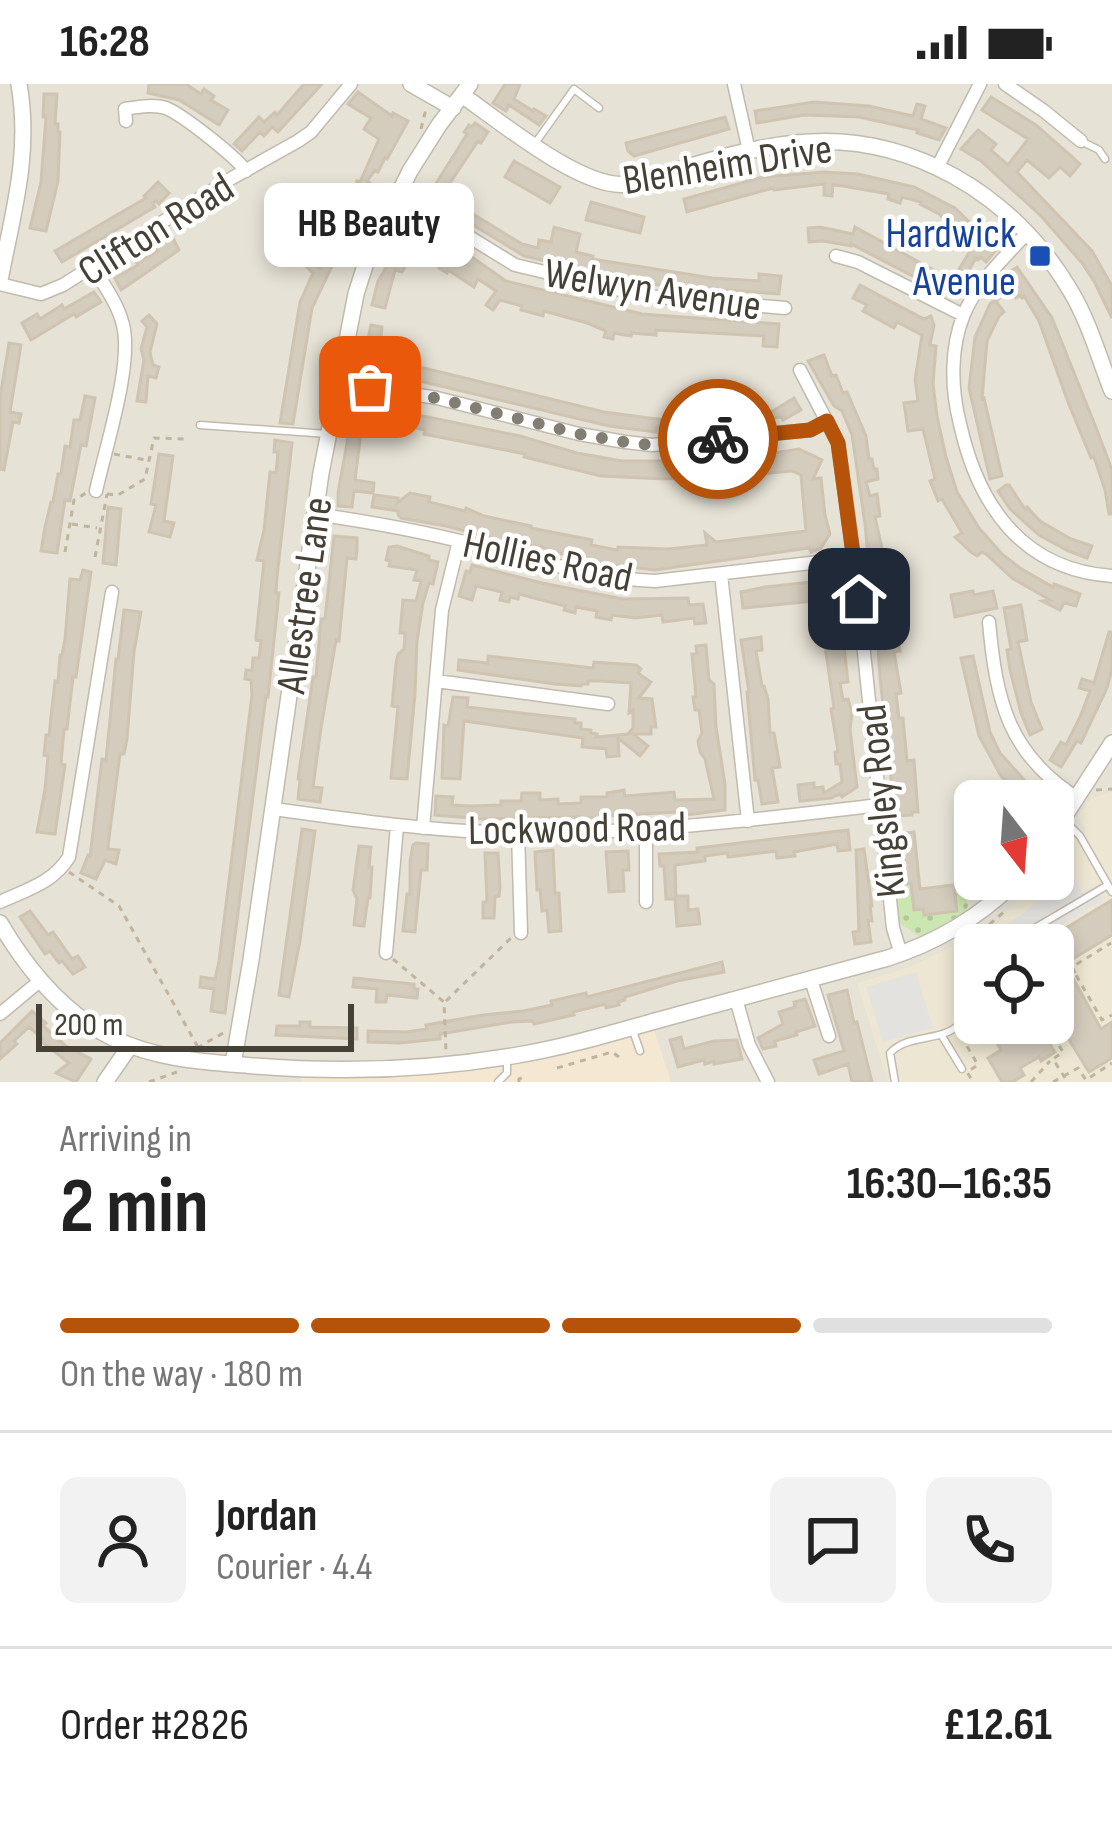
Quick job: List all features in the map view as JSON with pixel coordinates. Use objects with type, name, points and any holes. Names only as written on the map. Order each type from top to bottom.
[{"type":"street","points":[[0,282],[24,156],[19,84]]},
{"type":"street","name":"Clifton Road","points":[[0,282],[41,294],[64,285],[311,131],[351,84]]},
{"type":"street","name":"Blenheim Drive","points":[[411,84],[462,96],[568,167],[610,186],[794,143],[843,142],[890,149],[938,166],[978,190],[1058,271],[1078,304],[1112,392]]},
{"type":"street","points":[[734,84],[749,151]]},
{"type":"street","points":[[938,166],[980,84]]},
{"type":"street","points":[[1005,84],[1081,141]]},
{"type":"street","name":"Allestree Lane","points":[[233,1064],[328,434],[363,269],[430,137],[462,96]]},
{"type":"street","points":[[126,121],[125,109],[167,109],[246,171]]},
{"type":"street","name":"Welwyn Avenue","points":[[398,193],[515,265],[646,296],[785,308]]},
{"type":"street","points":[[1026,234],[963,315],[954,361],[956,406],[974,473],[988,503],[1012,532],[1038,553],[1074,569],[1112,576]]},
{"type":"street","points":[[844,263],[963,315]]},
{"type":"street","points":[[93,267],[120,315],[126,347],[101,493]]},
{"type":"street","name":"Kingsley Road","points":[[800,370],[838,443],[893,928],[901,954]]},
{"type":"street","points":[[338,382],[652,445],[810,430],[827,421]]},
{"type":"street","name":"Hollies Road","points":[[315,514],[398,527],[614,578],[655,581],[854,558]]},
{"type":"street","points":[[423,828],[442,610],[459,541]]},
{"type":"street","points":[[721,574],[748,821]]},
{"type":"street","points":[[0,902],[45,882],[62,868],[71,850],[112,592]]},
{"type":"street","points":[[988,622],[998,683],[1016,737],[1039,770],[1077,798]]},
{"type":"street","points":[[436,681],[608,704]]},
{"type":"street","points":[[1074,803],[1112,742]]},
{"type":"street","name":"Lockwood Road","points":[[274,809],[397,826],[518,832],[646,830],[880,806]]},
{"type":"street","points":[[386,953],[397,826]]},
{"type":"street","points":[[646,830],[646,902]]},
{"type":"street","points":[[518,832],[521,933]]},
{"type":"street","points":[[0,923],[65,1006],[130,1046],[167,1056],[200,1054],[254,1074],[427,1075],[447,1065],[553,1048],[632,1028],[901,954],[953,930],[995,900]]},
{"type":"street","points":[[0,1014],[41,980]]},
{"type":"street","points":[[811,980],[829,1036]]},
{"type":"street","points":[[736,999],[749,1045],[768,1082]]},
{"type":"street","points":[[105,1082],[130,1046]]},
{"type":"lane","points":[[534,145],[574,89],[599,108]]},
{"type":"lane","points":[[1081,141],[1100,150],[1105,160]]},
{"type":"lane","points":[[200,425],[328,434]]},
{"type":"lane","points":[[1045,924],[1111,888],[1074,828]]},
{"type":"lane","points":[[632,1028],[640,1051]]},
{"type":"lane","points":[[895,1082],[890,1053],[897,1045],[954,1029]]},
{"type":"lane","points":[[942,1036],[962,1069]]},
{"type":"lane","points":[[498,1082],[505,1079],[507,1057]]},
{"type":"path","points":[[65,552],[74,500],[88,491],[118,495],[145,479],[156,436],[187,440]]},
{"type":"path","points":[[105,452],[147,460]]},
{"type":"path","points":[[95,557],[101,493]]},
{"type":"path","points":[[70,524],[101,529]]},
{"type":"path","points":[[62,868],[119,906],[200,1054]]},
{"type":"path","points":[[990,924],[1006,910]]},
{"type":"path","points":[[444,1002],[506,940],[521,933]]},
{"type":"path","points":[[1107,938],[1112,944],[1072,967],[1102,1020],[1112,1015]]},
{"type":"path","points":[[386,953],[444,1002],[447,1065]]},
{"type":"path","points":[[149,1082],[193,1066],[200,1054],[241,1020]]},
{"type":"path","points":[[966,1044],[978,1065],[967,1072],[973,1082]]},
{"type":"path","points":[[1031,1082],[1063,1052],[1058,1044]]},
{"type":"path","points":[[557,1068],[612,1052],[619,1057]]},
{"type":"path","points":[[1053,1059],[1064,1077]]},
{"type":"path","points":[[1053,1082],[1078,1067],[1086,1080],[1112,1063]]},
{"type":"path","points":[[519,1082],[526,1076]]},
{"type":"shaded area","points":[[0,84],[1112,84],[1112,1082],[0,1082]]},
{"type":"shaded area","points":[[1112,792],[1112,1082],[888,1082],[857,983],[910,967],[953,946],[954,1044],[1074,1044],[1074,924],[997,924],[1019,900],[1074,900],[1074,839],[1087,831],[1078,817],[1092,798]]},
{"type":"shaded area","points":[[1074,878],[1082,892],[1095,886],[1103,900],[1064,924],[1008,924],[1038,900],[1074,900]]},
{"type":"shaded area","points":[[916,972],[933,1028],[883,1042],[866,987]]},
{"type":"shaded area","points":[[653,1027],[671,1082],[302,1082],[300,1076],[449,1071],[545,1058]]},
{"type":"green space","points":[[909,885],[924,915],[956,911],[955,900],[966,900],[968,906],[964,913],[920,937],[898,922],[895,886]]},
{"type":"building","points":[[149,84],[186,84],[201,94],[204,89],[214,96],[211,100],[228,110],[219,125],[179,100],[148,93]]},
{"type":"building","points":[[304,84],[322,84],[278,132],[272,127],[264,136],[260,132],[242,151],[234,144],[259,117],[264,122],[277,115]]},
{"type":"building","points":[[505,84],[520,84],[514,99],[546,116],[539,125],[509,105],[506,111],[493,103]]},
{"type":"building","points":[[358,92],[392,116],[408,121],[387,159],[367,181],[373,185],[367,202],[312,308],[293,424],[280,423],[300,302],[313,273],[298,259],[321,268],[347,199],[351,200],[379,139],[364,129],[371,118],[348,104]]},
{"type":"building","points":[[44,94],[57,94],[55,124],[60,132],[58,181],[46,231],[30,228],[41,182]]},
{"type":"building","points":[[991,97],[1036,125],[1080,164],[1070,176],[1060,167],[1049,178],[1027,160],[1017,172],[1092,251],[1112,286],[1112,318],[1082,263],[1041,216],[981,161],[961,149],[978,130],[996,144],[991,150],[1008,165],[1028,139],[982,110]]},
{"type":"building","points":[[814,102],[869,106],[913,116],[917,104],[925,106],[921,119],[946,128],[939,140],[918,130],[859,117],[804,115],[757,123],[755,111]]},
{"type":"building","points":[[725,117],[729,129],[634,156],[628,151],[626,143]]},
{"type":"building","points":[[475,123],[488,132],[436,204],[427,198],[464,132]]},
{"type":"building","points":[[514,161],[560,187],[550,203],[505,177]]},
{"type":"building","points":[[858,174],[914,187],[955,208],[997,249],[986,262],[976,258],[953,297],[851,244],[809,242],[808,228],[853,234],[855,227],[952,280],[969,253],[969,240],[921,202],[902,197],[900,203],[888,199],[889,194],[833,185],[832,196],[824,195],[824,184],[773,188],[687,212],[684,199],[763,177]]},
{"type":"building","points":[[158,182],[169,193],[159,204],[156,201],[155,207],[62,262],[55,251],[146,198]]},
{"type":"building","points":[[591,202],[644,217],[640,233],[586,220]]},
{"type":"building","points":[[460,206],[522,244],[538,248],[539,240],[551,242],[554,227],[580,234],[576,252],[592,259],[712,278],[759,281],[759,274],[781,276],[779,294],[648,284],[524,256],[455,214]]},
{"type":"building","points":[[416,217],[427,226],[403,262],[402,272],[395,270],[385,308],[372,305],[378,281]]},
{"type":"building","points":[[173,238],[179,250],[121,290],[115,278]]},
{"type":"building","points":[[449,252],[466,265],[472,257],[506,281],[642,314],[779,324],[777,347],[763,346],[764,336],[656,330],[656,335],[614,333],[613,339],[587,323],[544,311],[543,316],[500,300],[493,310],[486,305],[496,291],[478,279],[474,287],[439,268]]},
{"type":"building","points":[[1017,267],[1052,318],[1097,430],[1112,470],[1112,514],[1039,321],[1024,296],[1016,298],[1010,290],[997,300],[991,294],[1004,283],[1001,278]]},
{"type":"building","points":[[860,285],[924,319],[931,316],[937,416],[957,492],[1002,554],[1053,587],[1080,594],[1076,606],[1064,603],[1060,610],[1042,601],[1050,600],[1012,578],[986,554],[977,556],[955,537],[962,533],[942,499],[938,501],[930,481],[935,479],[923,429],[908,431],[904,403],[918,401],[915,380],[922,335],[897,322],[894,328],[863,311],[867,305],[853,298]]},
{"type":"building","points":[[94,292],[101,302],[31,340],[22,323],[37,314],[40,319],[62,305],[64,309]]},
{"type":"building","points":[[995,300],[1004,312],[987,341],[982,399],[1002,476],[990,479],[969,388],[975,337]]},
{"type":"building","points":[[149,315],[157,324],[150,352],[153,365],[159,367],[156,378],[148,376],[146,402],[137,401],[147,327],[142,321]]},
{"type":"building","points":[[371,325],[382,327],[378,362],[424,368],[604,412],[665,420],[665,415],[767,406],[768,414],[794,398],[801,410],[783,420],[657,428],[656,432],[609,426],[407,378],[398,381],[361,372]]},
{"type":"building","points":[[9,343],[21,345],[10,412],[21,414],[19,423],[13,422],[4,470],[0,469],[0,397]]},
{"type":"building","points":[[824,355],[832,376],[836,375],[843,393],[847,392],[866,436],[869,459],[877,469],[878,479],[866,482],[870,496],[877,494],[880,516],[875,517],[884,557],[878,558],[881,590],[894,588],[900,651],[894,652],[901,693],[896,694],[907,761],[914,760],[918,812],[912,815],[895,816],[874,597],[852,435],[842,411],[834,406],[808,361]]},
{"type":"building","points":[[85,396],[95,398],[70,501],[65,500],[57,553],[41,551],[65,446],[70,447],[74,420],[80,420]]},
{"type":"building","points":[[354,404],[369,407],[355,480],[374,483],[373,493],[354,491],[352,507],[338,506],[338,493]]},
{"type":"building","points":[[389,409],[622,461],[715,457],[715,461],[799,449],[822,460],[813,479],[821,478],[830,534],[821,548],[811,552],[809,548],[655,570],[586,562],[544,548],[401,518],[398,511],[372,507],[374,495],[398,498],[397,503],[410,493],[430,497],[429,502],[617,550],[707,545],[705,533],[716,542],[806,531],[801,475],[792,471],[740,479],[739,474],[665,479],[601,476],[525,454],[424,434],[425,430],[409,426],[410,422],[388,419]]},
{"type":"building","points":[[275,440],[292,443],[279,593],[225,1013],[211,1011],[214,989],[200,987],[201,977],[215,979],[219,961],[252,695],[246,670],[252,671],[253,658],[259,658],[261,641],[256,637],[264,561],[257,560],[270,472],[276,473]]},
{"type":"building","points":[[159,454],[173,456],[164,521],[174,523],[170,537],[149,532]]},
{"type":"building","points":[[1006,485],[1040,521],[1092,546],[1087,558],[1039,535],[1010,509],[998,491]]},
{"type":"building","points":[[108,507],[121,509],[116,565],[103,563]]},
{"type":"building","points":[[334,536],[357,538],[357,550],[356,559],[347,558],[339,641],[321,728],[313,787],[322,788],[320,802],[298,799],[298,779]]},
{"type":"building","points":[[389,547],[438,562],[423,603],[417,641],[407,779],[391,778],[398,707],[392,706],[396,663],[404,649],[405,633],[400,633],[403,600],[416,601],[421,581],[414,580],[417,570],[389,566]]},
{"type":"building","points":[[472,565],[623,599],[688,598],[689,605],[703,604],[706,623],[695,624],[694,618],[663,622],[662,615],[612,615],[611,620],[596,617],[597,611],[576,607],[575,613],[519,594],[509,602],[500,600],[502,592],[476,586],[472,600],[459,596]]},
{"type":"building","points":[[83,570],[91,572],[64,729],[61,764],[65,765],[55,834],[37,832],[45,789],[46,735],[65,639],[70,579],[80,580]]},
{"type":"building","points":[[841,579],[844,598],[743,608],[741,592]]},
{"type":"building","points":[[973,591],[974,595],[993,591],[997,608],[955,617],[951,595]]},
{"type":"building","points":[[1021,605],[1027,640],[1018,642],[1042,729],[1030,735],[1010,670],[1004,608]]},
{"type":"building","points":[[124,610],[141,612],[127,739],[124,754],[120,754],[109,838],[108,849],[119,850],[116,864],[105,860],[96,879],[81,873],[90,856],[102,759],[106,760]]},
{"type":"building","points":[[832,617],[834,631],[841,630],[843,638],[848,682],[840,683],[852,713],[857,787],[842,797],[800,801],[798,785],[814,783],[824,793],[842,782],[840,764],[836,764],[834,708],[821,619]]},
{"type":"building","points":[[1109,632],[1112,669],[1107,688],[1081,743],[1077,741],[1061,767],[1050,760],[1061,742],[1066,745],[1080,717],[1090,691],[1079,688],[1082,679],[1094,683]]},
{"type":"building","points":[[761,637],[762,650],[756,651],[780,767],[772,768],[778,802],[762,804],[755,780],[741,640]]},
{"type":"building","points":[[706,645],[725,810],[607,819],[435,815],[436,796],[453,797],[452,805],[471,806],[521,801],[522,793],[540,793],[540,800],[558,799],[558,804],[581,803],[581,797],[607,797],[607,793],[624,790],[625,796],[674,792],[675,800],[714,799],[700,752],[702,733],[693,697],[692,654],[697,654],[696,646]]},
{"type":"building","points":[[488,656],[593,668],[594,662],[636,665],[641,669],[638,673],[651,682],[639,698],[652,699],[656,727],[651,727],[651,734],[633,734],[648,746],[640,756],[618,738],[619,756],[607,757],[606,749],[582,747],[583,738],[464,721],[460,779],[442,778],[444,725],[448,726],[453,697],[468,698],[467,707],[575,719],[581,729],[591,730],[596,737],[628,734],[633,728],[631,683],[588,681],[581,686],[458,670],[459,660],[488,663]]},
{"type":"building","points":[[973,656],[990,732],[1000,753],[1024,780],[1005,780],[979,736],[961,658]]},
{"type":"building","points":[[302,829],[315,831],[289,997],[279,995]]},
{"type":"building","points":[[848,830],[850,850],[838,851],[837,844],[777,858],[776,851],[728,857],[727,853],[675,865],[676,896],[688,896],[688,910],[698,909],[700,924],[677,926],[675,899],[666,899],[659,854]]},
{"type":"building","points":[[914,832],[920,889],[954,885],[957,911],[924,915],[923,909],[914,910],[900,834]]},
{"type":"building","points":[[416,843],[428,844],[415,932],[403,931]]},
{"type":"building","points":[[359,846],[371,847],[364,926],[354,925]]},
{"type":"building","points":[[864,849],[872,906],[871,942],[855,944],[853,932],[859,931],[856,850]]},
{"type":"building","points":[[553,850],[561,931],[549,932],[547,910],[542,911],[537,890],[535,852]]},
{"type":"building","points":[[628,851],[624,891],[609,892],[606,852]]},
{"type":"building","points":[[485,853],[498,853],[500,887],[494,918],[483,918]]},
{"type":"building","points":[[1112,900],[1112,935],[1074,958],[1073,924]]},
{"type":"building","points":[[30,911],[48,935],[53,932],[72,959],[78,956],[85,967],[73,974],[50,951],[45,954],[20,917]]},
{"type":"building","points":[[722,962],[724,972],[677,981],[606,1008],[605,1004],[534,1024],[512,1022],[440,1034],[440,1039],[368,1042],[368,1031],[406,1032],[523,1011]]},
{"type":"building","points":[[354,978],[414,984],[417,998],[387,995],[386,1002],[376,1002],[377,989],[353,987]]},
{"type":"building","points":[[1074,980],[1101,1029],[1112,1022],[1112,1058],[1089,1072],[1072,1044]]},
{"type":"building","points":[[847,990],[872,1082],[852,1082],[848,1064],[819,1074],[814,1060],[844,1051],[828,995]]},
{"type":"building","points":[[805,999],[815,1026],[763,1049],[758,1038],[783,1024],[779,1012]]},
{"type":"building","points":[[32,1011],[66,1046],[91,1059],[76,1082],[56,1073],[69,1063],[29,1027],[0,1059],[0,1043]]},
{"type":"building","points":[[300,1022],[310,1022],[310,1027],[357,1028],[357,1039],[276,1035],[277,1026],[300,1026]]},
{"type":"building","points":[[681,1037],[684,1049],[737,1040],[742,1059],[714,1064],[704,1060],[678,1067],[670,1040]]},
{"type":"building","points":[[997,1044],[1050,1044],[1055,1052],[1020,1068],[1024,1075],[1012,1082],[1002,1082],[988,1058],[1001,1050]]},
{"type":"way so far","points":[[370,387],[625,442],[652,445],[718,439]]},
{"type":"place","name":"Hardwick Avenue","points":[[1040,256]]},
{"type":"place","name":"HB Beauty","points":[[370,387]]},
{"type":"route","points":[[718,439],[810,430],[827,421],[838,443],[859,599]]}]
